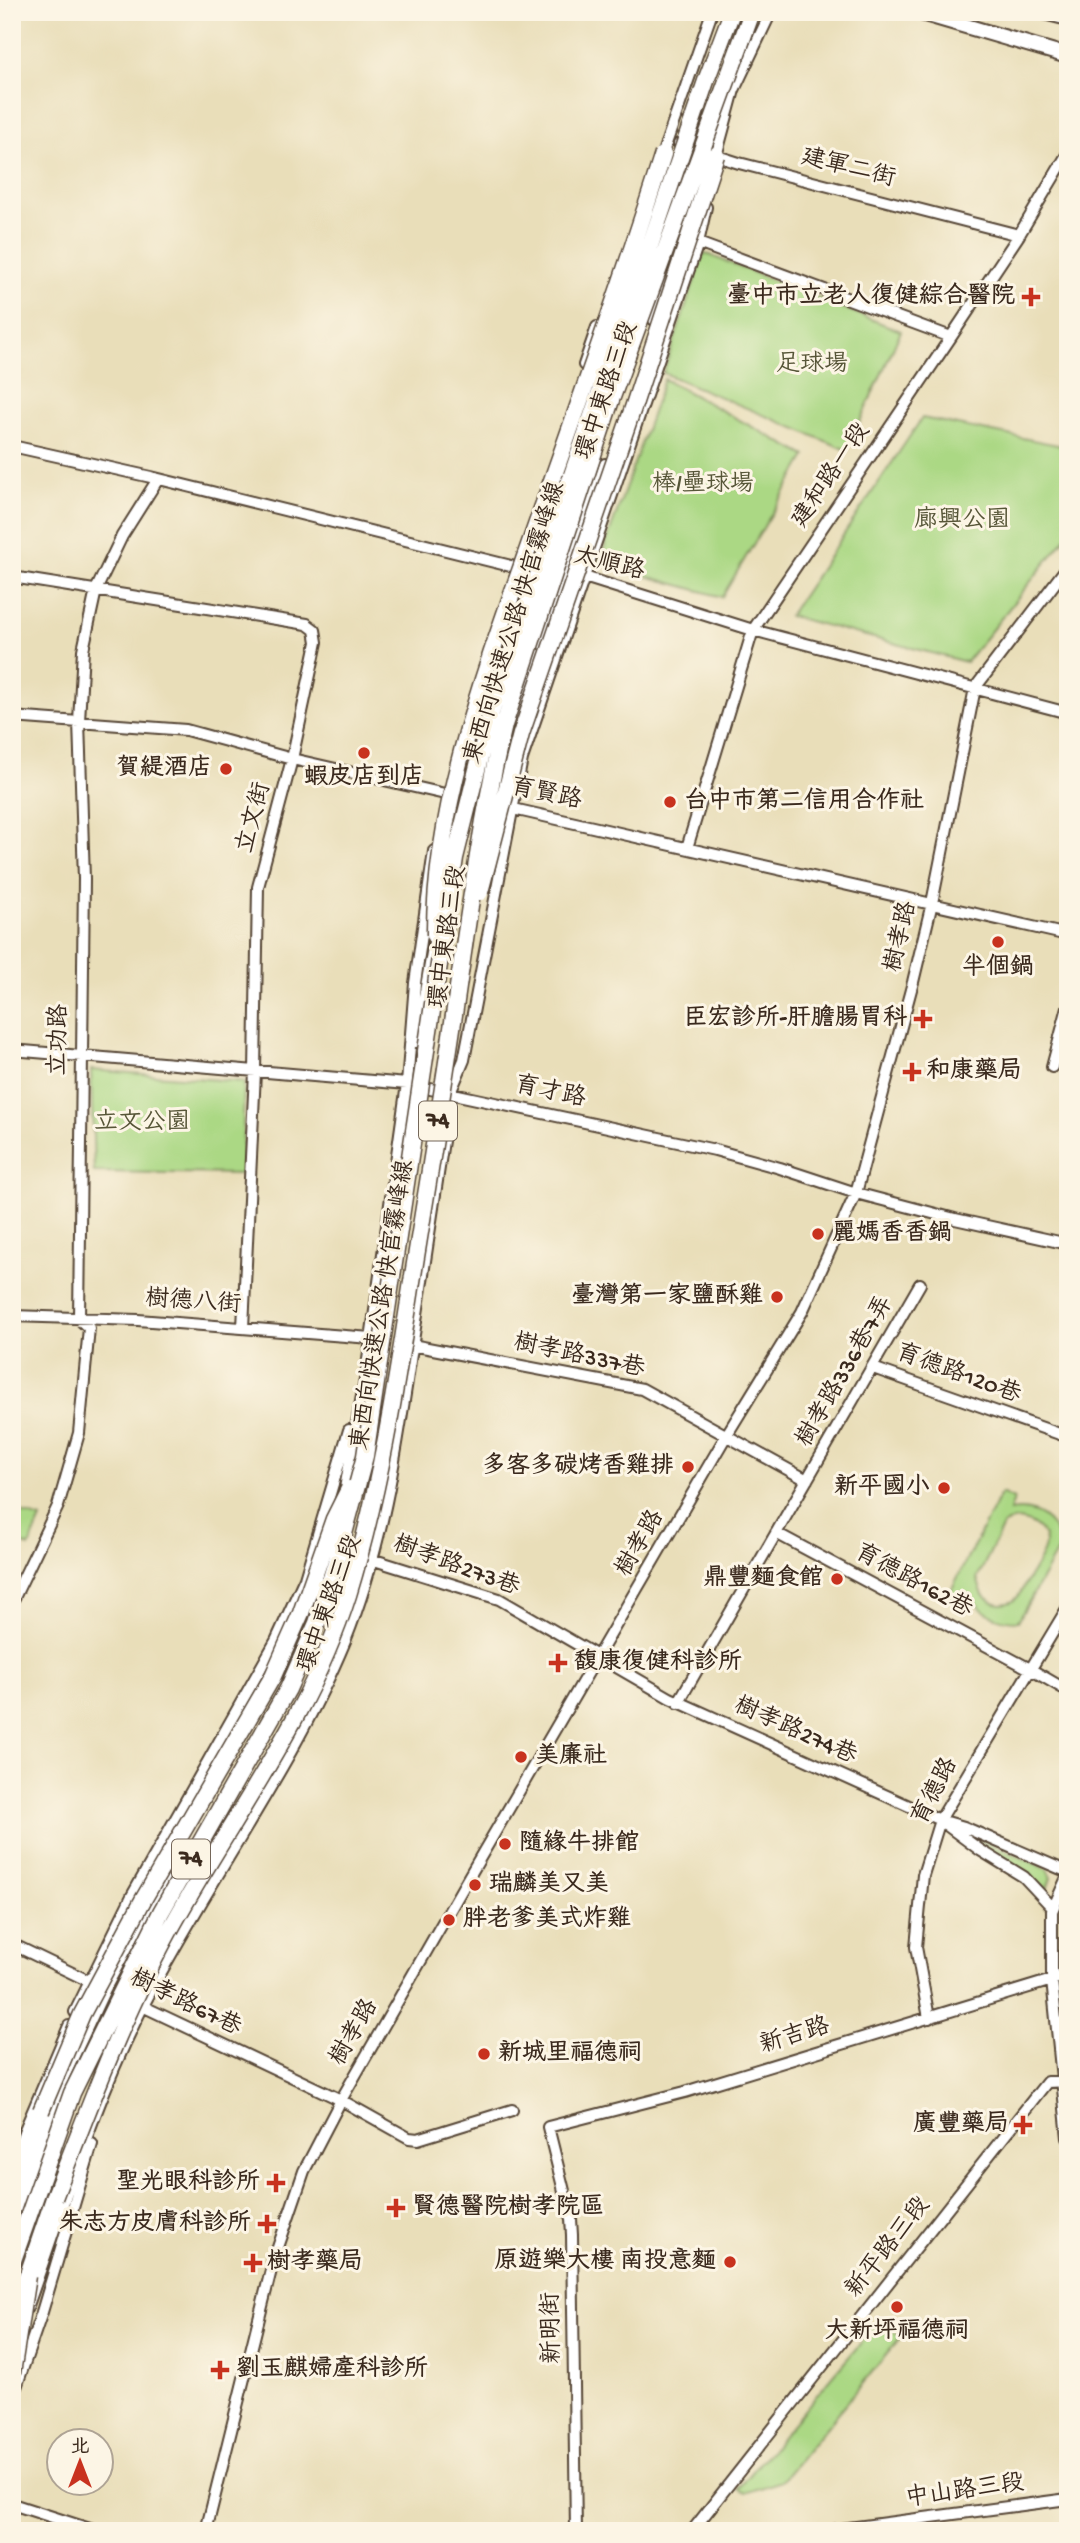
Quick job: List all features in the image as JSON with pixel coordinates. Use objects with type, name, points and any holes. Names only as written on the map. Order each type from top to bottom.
[{"type":"highway","name":"東西向快速公路 快官霧峰線","points":[[12,2263],[72,2093],[103,2026],[161,1912],[288,1689],[317,1623],[365,1456],[455,858],[491,713],[732,12]]},
{"type":"highway","name":"東西向快速公路 快官霧峰線","points":[[12,2321],[54,2198],[118,2034],[175,1920],[307,1699],[347,1597],[370,1515],[392,1412],[474,873],[491,777],[504,725],[611,400],[752,12]]},
{"type":"highway","points":[[436,982],[435,894],[448,821],[473,713],[665,147]]},
{"type":"highway","points":[[458,987],[521,734],[716,155]]},
{"type":"highway","name":"74","points":[[12,2199],[41,2111],[88,2003],[143,1900],[273,1676],[301,1613],[334,1519],[365,1456]]},
{"type":"highway","name":"74","points":[[12,2373],[27,2276]]},
{"type":"main road","points":[[918,12],[1068,56]]},
{"type":"main road","points":[[1044,12],[1068,18]]},
{"type":"street","name":"環中東路三段","points":[[12,2230],[64,2077],[105,1989],[150,1904],[276,1680],[305,1621],[336,1529],[366,1374],[407,1084],[415,983],[445,795],[514,566],[712,12]]},
{"type":"street","name":"環中東路三段","points":[[450,1093],[464,1060],[525,748],[698,243],[716,155],[734,90],[771,12]]},
{"type":"street","name":"環中東路三段","points":[[407,1084],[423,1011],[448,857],[481,713],[527,570],[654,212],[665,147]]},
{"type":"street","name":"建軍二街","points":[[665,147],[716,155],[1019,235]]},
{"type":"street","name":"建和路一段","points":[[687,848],[753,630],[1019,235],[1068,153]]},
{"type":"street","name":"環中東路三段","points":[[12,2350],[110,2081],[143,2006],[316,1704],[345,1641],[384,1515],[450,1093],[478,875],[510,730],[626,408],[683,227],[716,155]]},
{"type":"street","points":[[698,243],[951,337]]},
{"type":"street","name":"太順路","points":[[12,446],[527,570],[586,576],[753,630],[1068,713]]},
{"type":"street","name":"立功路","points":[[12,1602],[58,1506],[79,1433],[89,1328],[79,1319],[83,879],[79,721],[83,650],[96,590],[122,537],[158,479]]},
{"type":"street","name":"樹孝路","points":[[206,2531],[273,2263],[304,2171],[341,2100],[726,1436],[802,1312],[856,1193],[900,1034],[932,903],[975,688],[1068,566]]},
{"type":"street","name":"立文街","points":[[12,577],[307,624],[315,630],[317,642],[292,759],[258,887],[255,1072],[243,1328]]},
{"type":"street","name":"育賢路","points":[[12,717],[186,730],[292,759],[445,795],[514,808],[1068,935]]},
{"type":"street","points":[[1052,1067],[1068,1007]]},
{"type":"street","name":"育才路","points":[[12,1050],[407,1084],[715,1150],[856,1193],[955,1219],[1068,1244]]},
{"type":"street","name":"樹孝路336巷7弄","points":[[678,1703],[920,1284]]},
{"type":"street","name":"樹德八街","points":[[12,1316],[138,1320],[371,1338]]},
{"type":"street","name":"樹孝路337巷","points":[[412,1345],[642,1388],[807,1480]]},
{"type":"street","name":"育德路120巷","points":[[873,1368],[1068,1437]]},
{"type":"street","name":"環中東路三段","points":[[12,2167],[49,2069],[89,1982],[132,1896],[276,1641],[305,1578],[366,1374]]},
{"type":"street","name":"育德路162巷","points":[[776,1533],[1068,1691]]},
{"type":"street","name":"樹孝路273巷","points":[[371,1559],[499,1599],[598,1658]]},
{"type":"street","name":"育德路","points":[[929,2018],[916,1947],[923,1875],[940,1820],[1068,1606]]},
{"type":"street","name":"樹孝路274巷","points":[[598,1658],[678,1703],[940,1820]]},
{"type":"street","points":[[940,1820],[964,1827],[1068,1874],[1053,1908],[1052,1980],[1065,2081],[1068,2138]]},
{"type":"street","points":[[940,1820],[980,1850],[1024,1877],[1053,1908]]},
{"type":"street","name":"樹孝路67巷","points":[[12,1944],[341,2100]]},
{"type":"street","points":[[1052,1980],[1068,1973]]},
{"type":"street","name":"新吉路","points":[[548,2127],[685,2092],[1052,1980]]},
{"type":"street","name":"環中東路三段","points":[[12,2399],[42,2312],[110,2081]]},
{"type":"street","name":"新平路三段","points":[[692,2531],[1047,2082],[1065,2081]]},
{"type":"street","points":[[341,2100],[409,2138],[418,2139],[512,2110]]},
{"type":"street","name":"新明街","points":[[548,2127],[571,2219],[576,2531]]},
{"type":"street","name":"中山路三段","points":[[826,2531],[1068,2499]]},
{"type":"street","points":[[12,2504],[96,2531]]},
{"type":"green space","name":"足球場","points":[[704,253],[901,331],[847,450],[663,373]]},
{"type":"green space","name":"棒/壘球場","points":[[664,379],[806,456],[722,597],[599,563]]},
{"type":"green space","name":"廊興公園","points":[[922,418],[1068,447],[1068,535],[966,662],[789,616]]},
{"type":"green space","name":"立文公園","points":[[91,1070],[244,1082],[242,1174],[94,1172]]},
{"type":"green space","points":[[1001,1493],[1014,1499],[1010,1511],[1036,1513],[1054,1529],[1060,1546],[1018,1621],[1003,1620],[991,1615],[970,1597],[963,1605],[948,1596]],"holes":[[[1020,1520],[1040,1530],[1045,1539],[1044,1549],[1018,1597],[1009,1603],[997,1603],[983,1595],[977,1579],[1004,1524]]]},
{"type":"green space","points":[[12,1510],[41,1519],[29,1547],[12,1540]]},
{"type":"green space","points":[[976,1837],[1047,1869],[1051,1878],[1047,1889],[972,1840]]},
{"type":"green space","points":[[879,2321],[901,2337],[782,2481],[745,2493],[738,2489]]},
{"type":"place","name":"臺中市立老人復健綜合醫院","points":[[1031,297]]},
{"type":"place","name":"蝦皮店到店","points":[[364,753]]},
{"type":"place","name":"賀緹酒店","points":[[226,769]]},
{"type":"place","name":"台中市第二信用合作社","points":[[670,802]]},
{"type":"place","name":"半個鍋","points":[[998,942]]},
{"type":"place","name":"臣宏診所-肝膽腸胃科","points":[[923,1019]]},
{"type":"place","name":"和康藥局","points":[[912,1072]]},
{"type":"place","name":"麗媽香香鍋","points":[[818,1234]]},
{"type":"place","name":"臺灣第一家鹽酥雞","points":[[777,1297]]},
{"type":"place","name":"多客多碳烤香雞排","points":[[688,1467]]},
{"type":"place","name":"新平國小","points":[[944,1488]]},
{"type":"place","name":"鼎豐麵食館","points":[[837,1579]]},
{"type":"place","name":"馥康復健科診所","points":[[558,1663]]},
{"type":"place","name":"美廉社","points":[[521,1757]]},
{"type":"place","name":"隨緣牛排館","points":[[505,1844]]},
{"type":"place","name":"瑞麟美又美","points":[[475,1885]]},
{"type":"place","name":"胖老爹美式炸雞","points":[[449,1920]]},
{"type":"place","name":"新城里福德祠","points":[[484,2054]]},
{"type":"place","name":"廣豐藥局","points":[[1023,2125]]},
{"type":"place","name":"聖光眼科診所","points":[[276,2183]]},
{"type":"place","name":"賢德醫院樹孝院區","points":[[396,2208]]},
{"type":"place","name":"朱志方皮膚科診所","points":[[267,2224]]},
{"type":"place","name":"原遊樂大樓 南投意麵","points":[[730,2262]]},
{"type":"place","name":"樹孝藥局","points":[[253,2263]]},
{"type":"place","name":"大新坪福德祠","points":[[897,2307]]},
{"type":"place","name":"劉玉麒婦產科診所","points":[[220,2370]]}]
